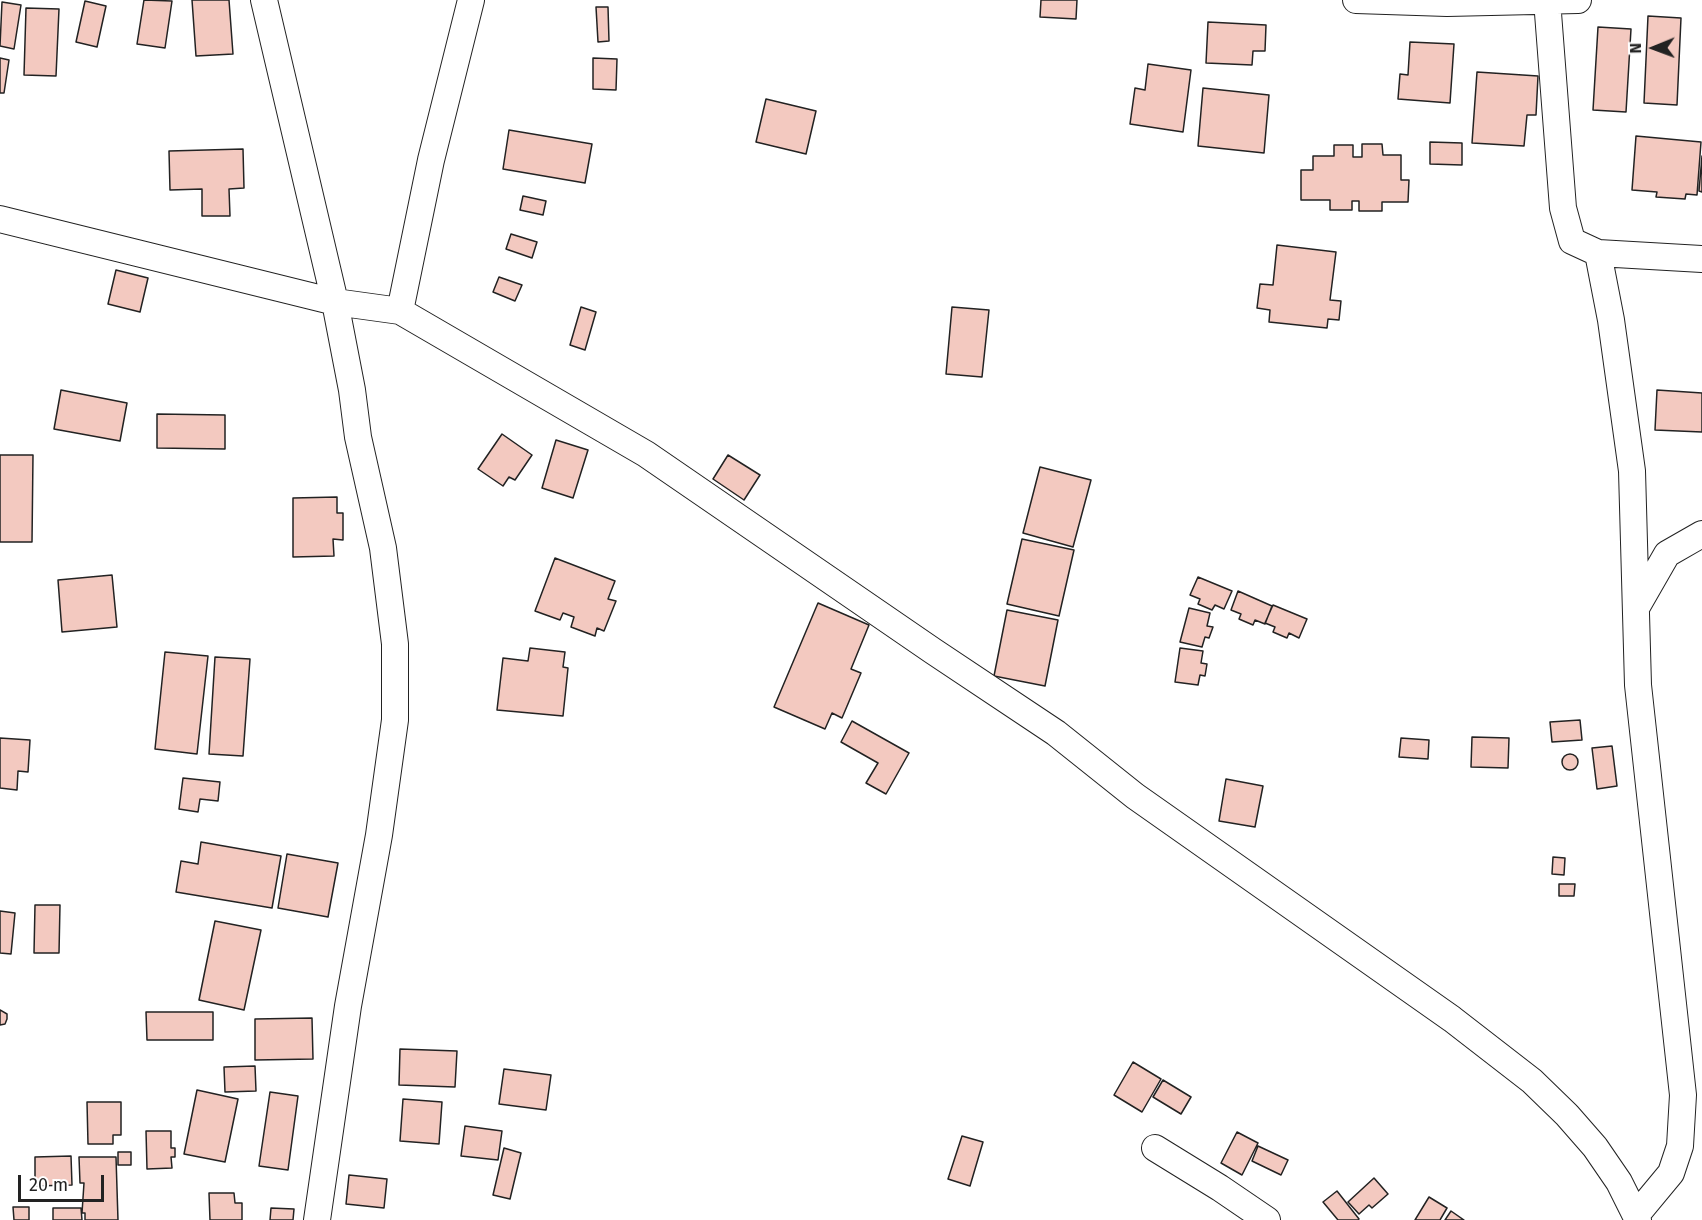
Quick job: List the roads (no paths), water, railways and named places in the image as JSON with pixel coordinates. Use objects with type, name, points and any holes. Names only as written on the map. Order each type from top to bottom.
[{"type":"street","points":[[264,0],[335,302],[352,390],[358,436],[384,548],[395,644],[395,720],[379,835],[348,1006],[317,1220]]},
{"type":"street","points":[[400,311],[431,160],[471,0]]},
{"type":"street","points":[[1356,0],[1447,3],[1578,0]]},
{"type":"street","points":[[1547,0],[1563,208],[1572,241],[1598,253],[1702,260]]},
{"type":"street","points":[[0,219],[335,302],[400,311],[646,454],[1056,733],[1135,796],[1452,1019],[1532,1081],[1567,1115],[1595,1147],[1638,1217],[1671,1173],[1680,1146],[1683,1095],[1639,696],[1632,471],[1611,320],[1598,253]]},
{"type":"street","points":[[1635,608],[1667,554],[1702,534]]},
{"type":"street","points":[[1155,1148],[1267,1220]]}]
